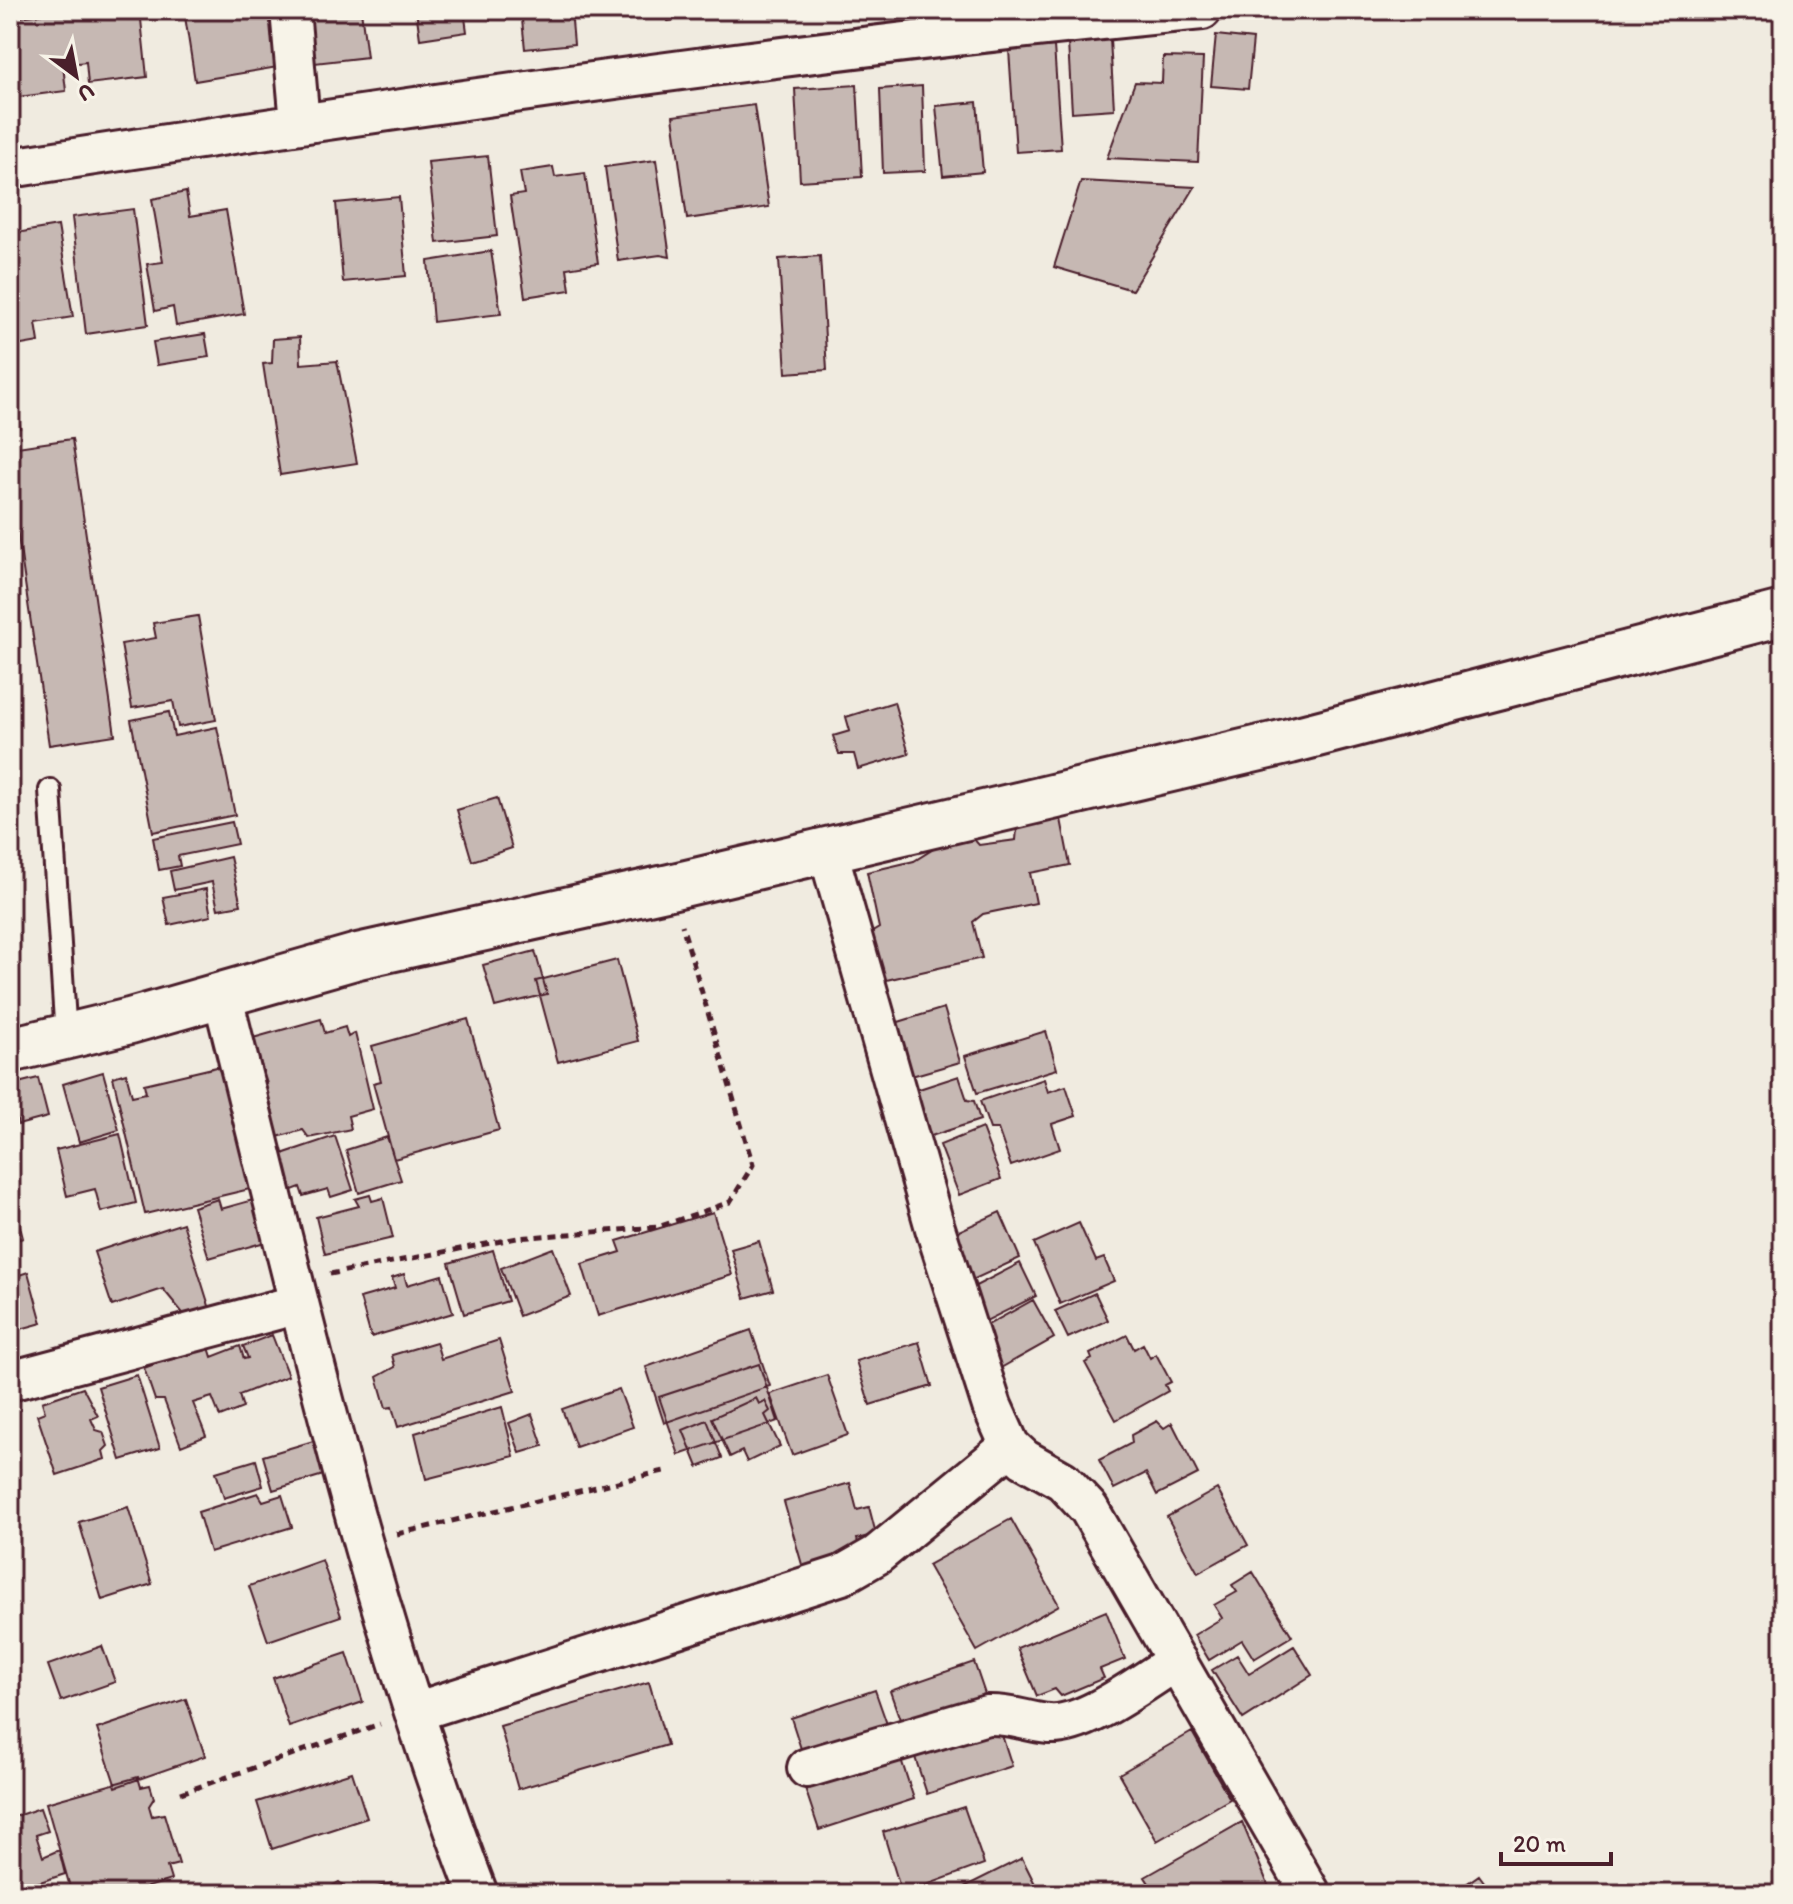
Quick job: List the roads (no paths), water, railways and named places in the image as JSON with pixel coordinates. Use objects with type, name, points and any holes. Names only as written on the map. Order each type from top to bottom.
[{"type":"street","points":[[290,10],[300,123]]},
{"type":"street","points":[[10,168],[300,123],[1040,18],[1202,10]]},
{"type":"street","points":[[10,1050],[358,956],[670,887],[1290,741],[1783,613]]},
{"type":"street","points":[[827,848],[935,1228],[992,1406],[1010,1446],[1024,1459],[1063,1481],[1080,1496],[1311,1894]]},
{"type":"street","points":[[222,994],[361,1543],[478,1894]]},
{"type":"street","points":[[10,1381],[296,1292]]},
{"type":"street","points":[[415,1712],[842,1575],[877,1555],[1010,1446]]},
{"type":"street","points":[[807,1768],[976,1717],[1012,1714],[1048,1724],[1062,1723],[1086,1716],[1177,1661]]},
{"type":"lane","points":[[50,790],[66,1037]]}]
